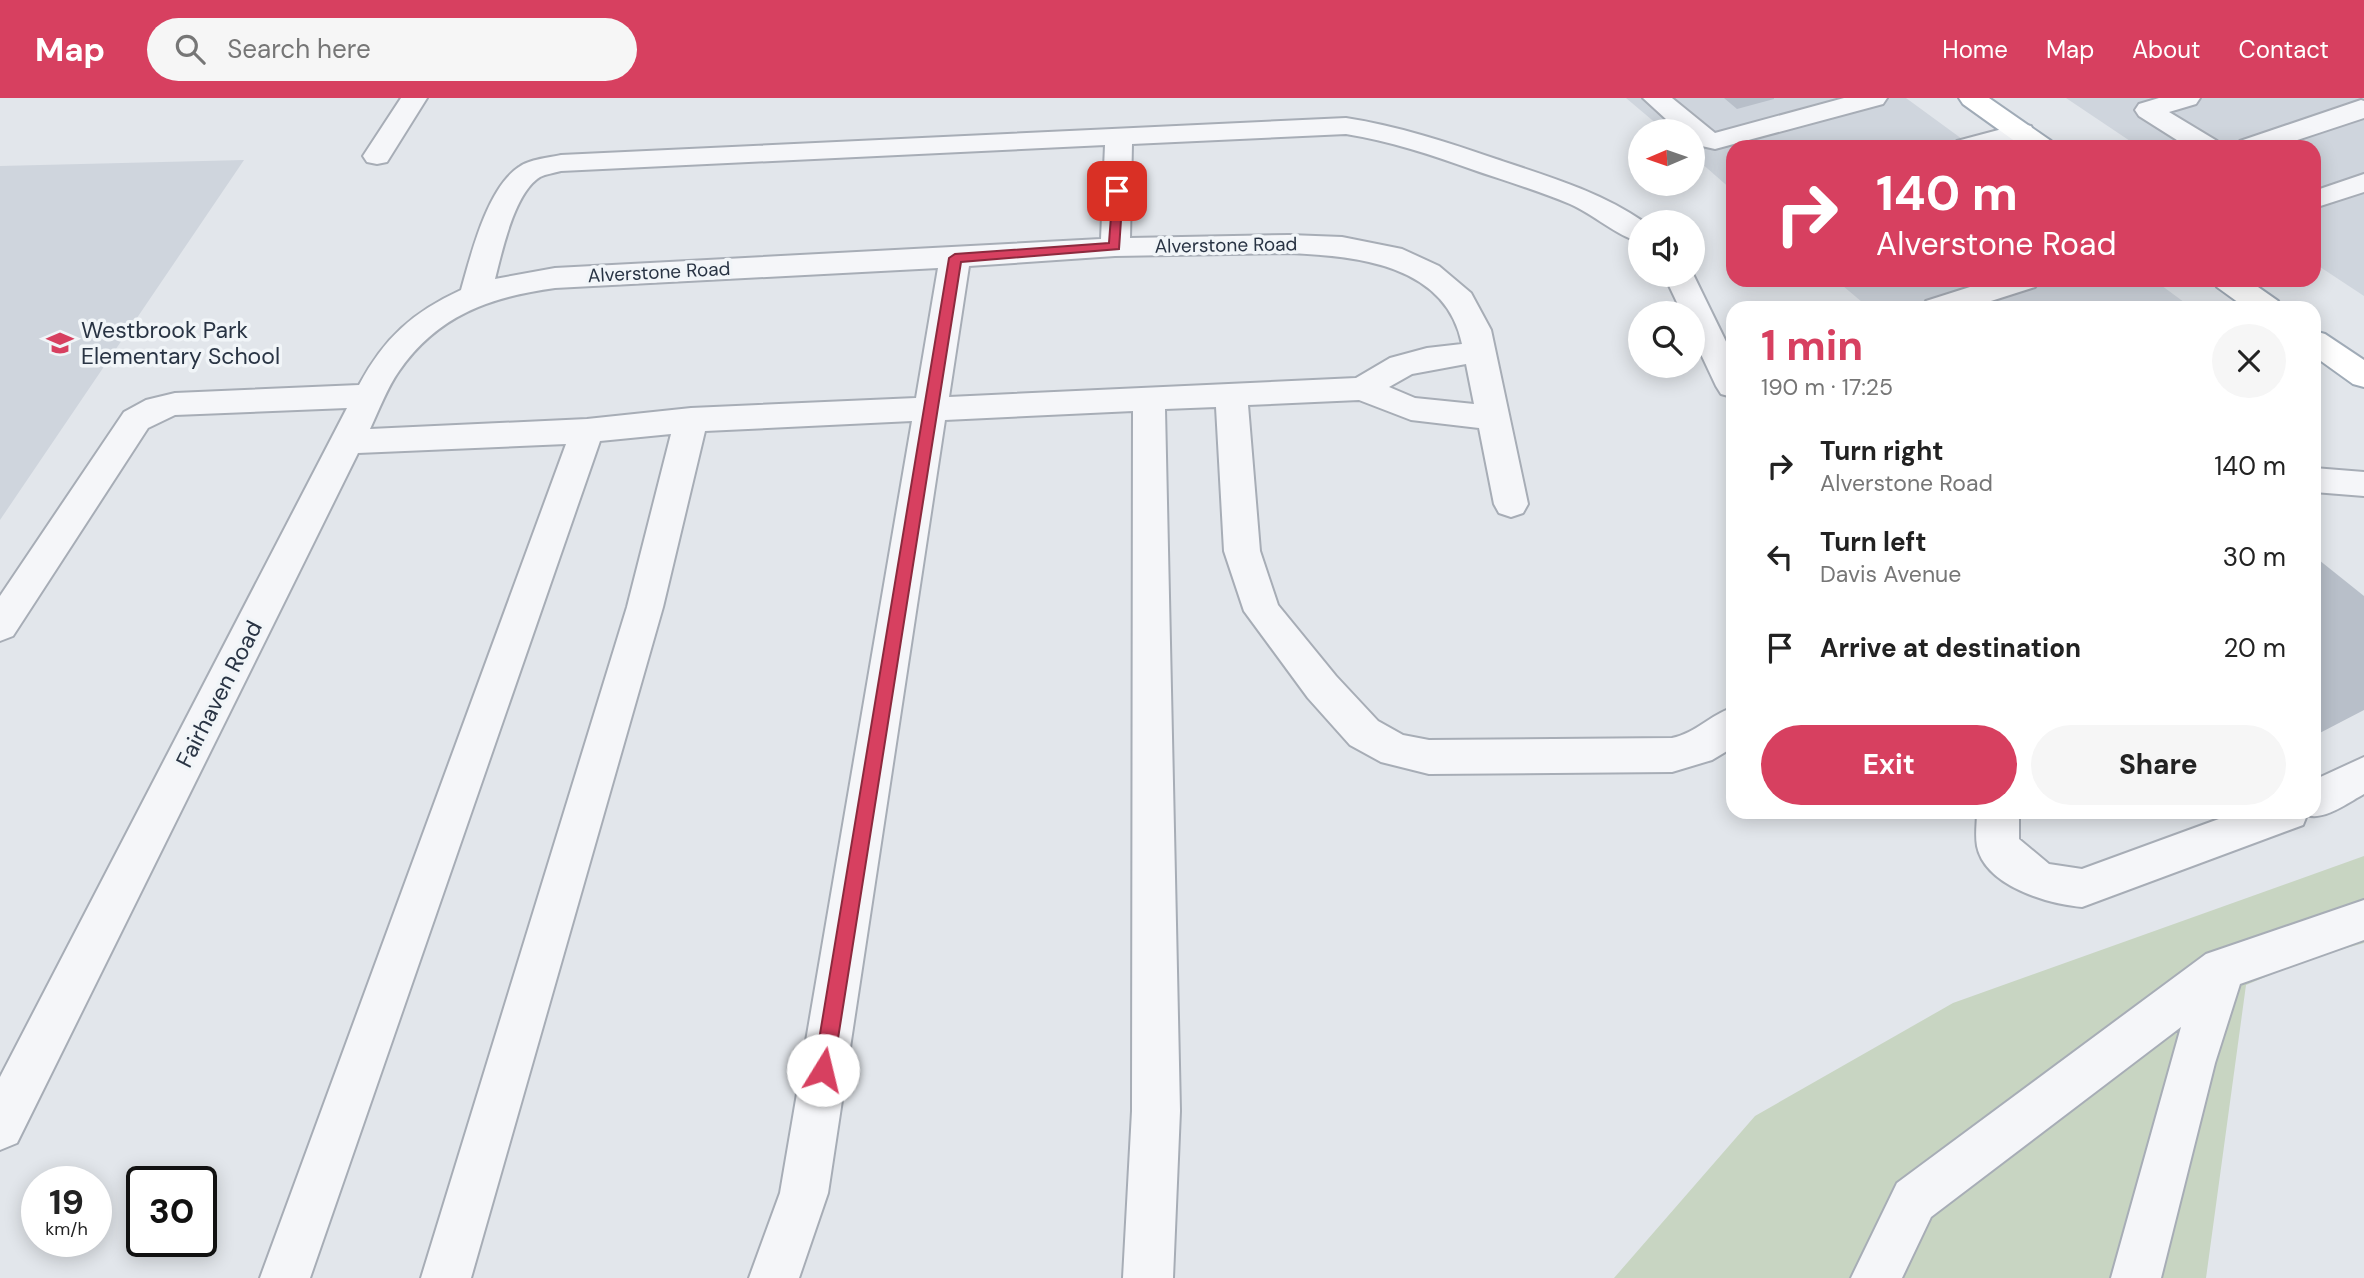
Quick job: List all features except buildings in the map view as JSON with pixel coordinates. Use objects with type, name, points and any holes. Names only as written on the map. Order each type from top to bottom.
[{"type":"main road","points":[[1972,98],[2031,140]]},
{"type":"main road","points":[[2238,287],[2257,301]]},
{"type":"main road","points":[[2321,346],[2364,376]]},
{"type":"street","points":[[377,156],[414,98]]},
{"type":"street","points":[[1656,98],[1703,138],[1715,141],[1874,98]]},
{"type":"street","points":[[2187,98],[2148,110],[2196,140]]},
{"type":"street","points":[[2268,140],[2356,105]]},
{"type":"street","points":[[475,296],[492,230],[516,187],[528,172],[561,163],[1346,126],[1383,131],[1540,182],[1612,212],[1628,224]]},
{"type":"street","points":[[1115,247],[1119,136]]},
{"type":"street","points":[[2321,198],[2364,182]]},
{"type":"street","name":"Alverstone Road","points":[[475,296],[512,284],[601,274],[955,258],[1115,247],[1289,244],[1342,246],[1392,256],[1428,273],[1460,300],[1475,330],[1511,504]]},
{"type":"street","points":[[774,1278],[804,1193],[955,258]]},
{"type":"street","points":[[1685,287],[1726,373]]},
{"type":"street","points":[[1959,301],[2002,287]]},
{"type":"street","name":"Fairhaven Road","points":[[0,1126],[384,368],[414,331],[446,309],[475,296]]},
{"type":"street","points":[[1362,389],[1401,366],[1427,359],[1480,352]]},
{"type":"street","points":[[346,442],[587,431],[691,420],[1362,389],[1410,409],[1494,418]]},
{"type":"street","points":[[1231,394],[1242,551],[1262,611],[1322,687],[1364,733],[1395,750],[1429,757],[1672,755],[1696,750],[1726,731]]},
{"type":"street","points":[[0,626],[136,420],[159,408],[175,404],[369,396]]},
{"type":"street","points":[[1148,1278],[1156,1111],[1149,397]]},
{"type":"street","points":[[446,1278],[645,607],[691,420]]},
{"type":"street","points":[[285,1278],[587,431]]},
{"type":"street","points":[[2321,482],[2363,487]]},
{"type":"street","points":[[2321,796],[2364,774]]},
{"type":"street","points":[[1998,819],[1998,846],[2021,872],[2055,886],[2082,888],[2269,819]]},
{"type":"street","points":[[1876,1278],[1914,1200],[2222,969],[2364,920]]},
{"type":"street","points":[[2136,1278],[2192,1063],[2222,969]]},
{"type":"shaded area","points":[[1626,98],[1906,98],[1963,140],[1726,140],[1726,185],[1705,166],[1705,119],[1651,119]]},
{"type":"shaded area","points":[[2066,98],[2364,98],[2364,296],[2321,268],[2321,140],[2129,140]]},
{"type":"shaded area","name":"Westbrook Park Elementary School","points":[[244,160],[0,520],[0,166]]},
{"type":"shaded area","points":[[1844,287],[2164,287],[2182,301],[1861,301]]},
{"type":"green space","points":[[2364,856],[2364,943],[2311,958],[2246,985],[2206,1278],[1614,1278],[1755,1116],[1953,1003]]},
{"type":"place","name":"Westbrook Park Elementary School","points":[[60,343]]},
{"type":"route","points":[[823,1070],[955,258],[1115,247],[1117,191]]}]
